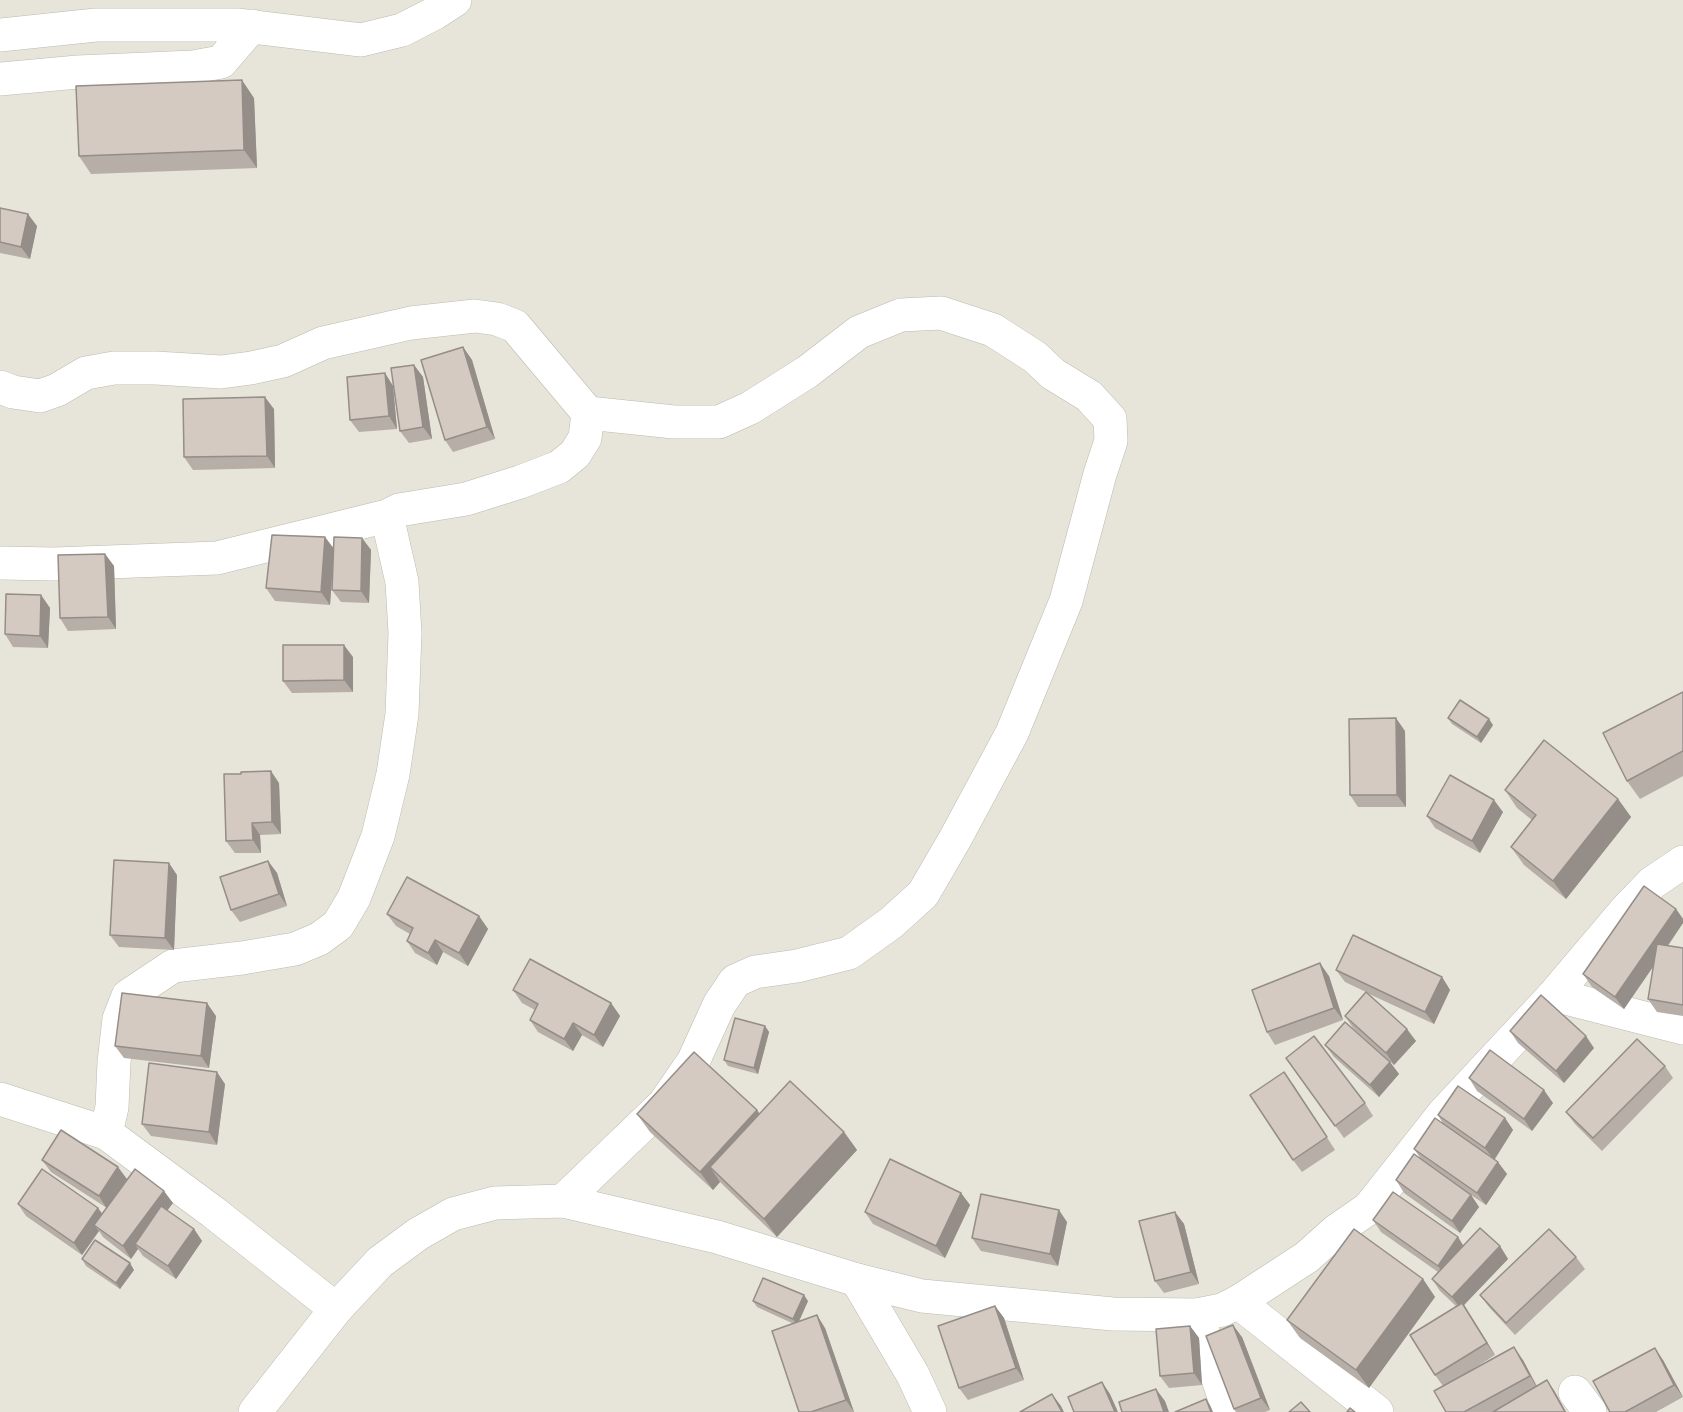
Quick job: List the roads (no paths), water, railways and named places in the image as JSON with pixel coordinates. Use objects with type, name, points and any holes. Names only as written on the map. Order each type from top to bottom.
[{"type":"street","points":[[0,35],[96,25],[237,25],[361,40],[402,30],[435,14],[455,0]]},
{"type":"street","points":[[0,79],[78,72],[193,67],[221,62],[252,26]]},
{"type":"street","points":[[0,387],[13,392],[40,396],[57,390],[86,374],[114,368],[221,372],[251,368],[283,361],[323,343],[411,323],[475,316],[497,319],[515,326],[588,413],[674,422],[719,422],[750,408],[807,372],[859,332],[901,315],[941,313],[993,330],[1035,357],[1053,374],[1089,396],[1110,419],[1111,441],[1066,601],[1012,733],[923,894],[891,923],[849,953],[797,966],[755,972],[735,981],[719,1005],[693,1062],[664,1104],[563,1201]]},
{"type":"street","points":[[0,563],[54,564],[218,558],[387,516],[399,510],[466,499],[559,467],[575,454],[585,438],[588,413]]},
{"type":"street","points":[[106,1133],[112,1107],[119,1019],[128,996],[173,966],[295,950],[319,939],[338,925],[354,898],[378,836],[393,774],[402,714],[405,633],[402,582],[387,516]]},
{"type":"street","points":[[255,1412],[336,1309],[380,1262],[418,1234],[453,1214],[495,1203],[563,1201],[717,1237],[857,1280],[922,1296],[1113,1314],[1197,1315],[1222,1310],[1307,1257],[1336,1231],[1369,1208],[1444,1113],[1554,995],[1626,910],[1652,883],[1683,862]]},
{"type":"street","points":[[1554,995],[1683,1028]]},
{"type":"street","points":[[0,1099],[106,1133],[213,1212],[336,1309]]},
{"type":"street","points":[[857,1280],[913,1375],[930,1412]]},
{"type":"street","points":[[1238,1302],[1377,1412]]},
{"type":"street","points":[[1197,1315],[1229,1412]]}]
